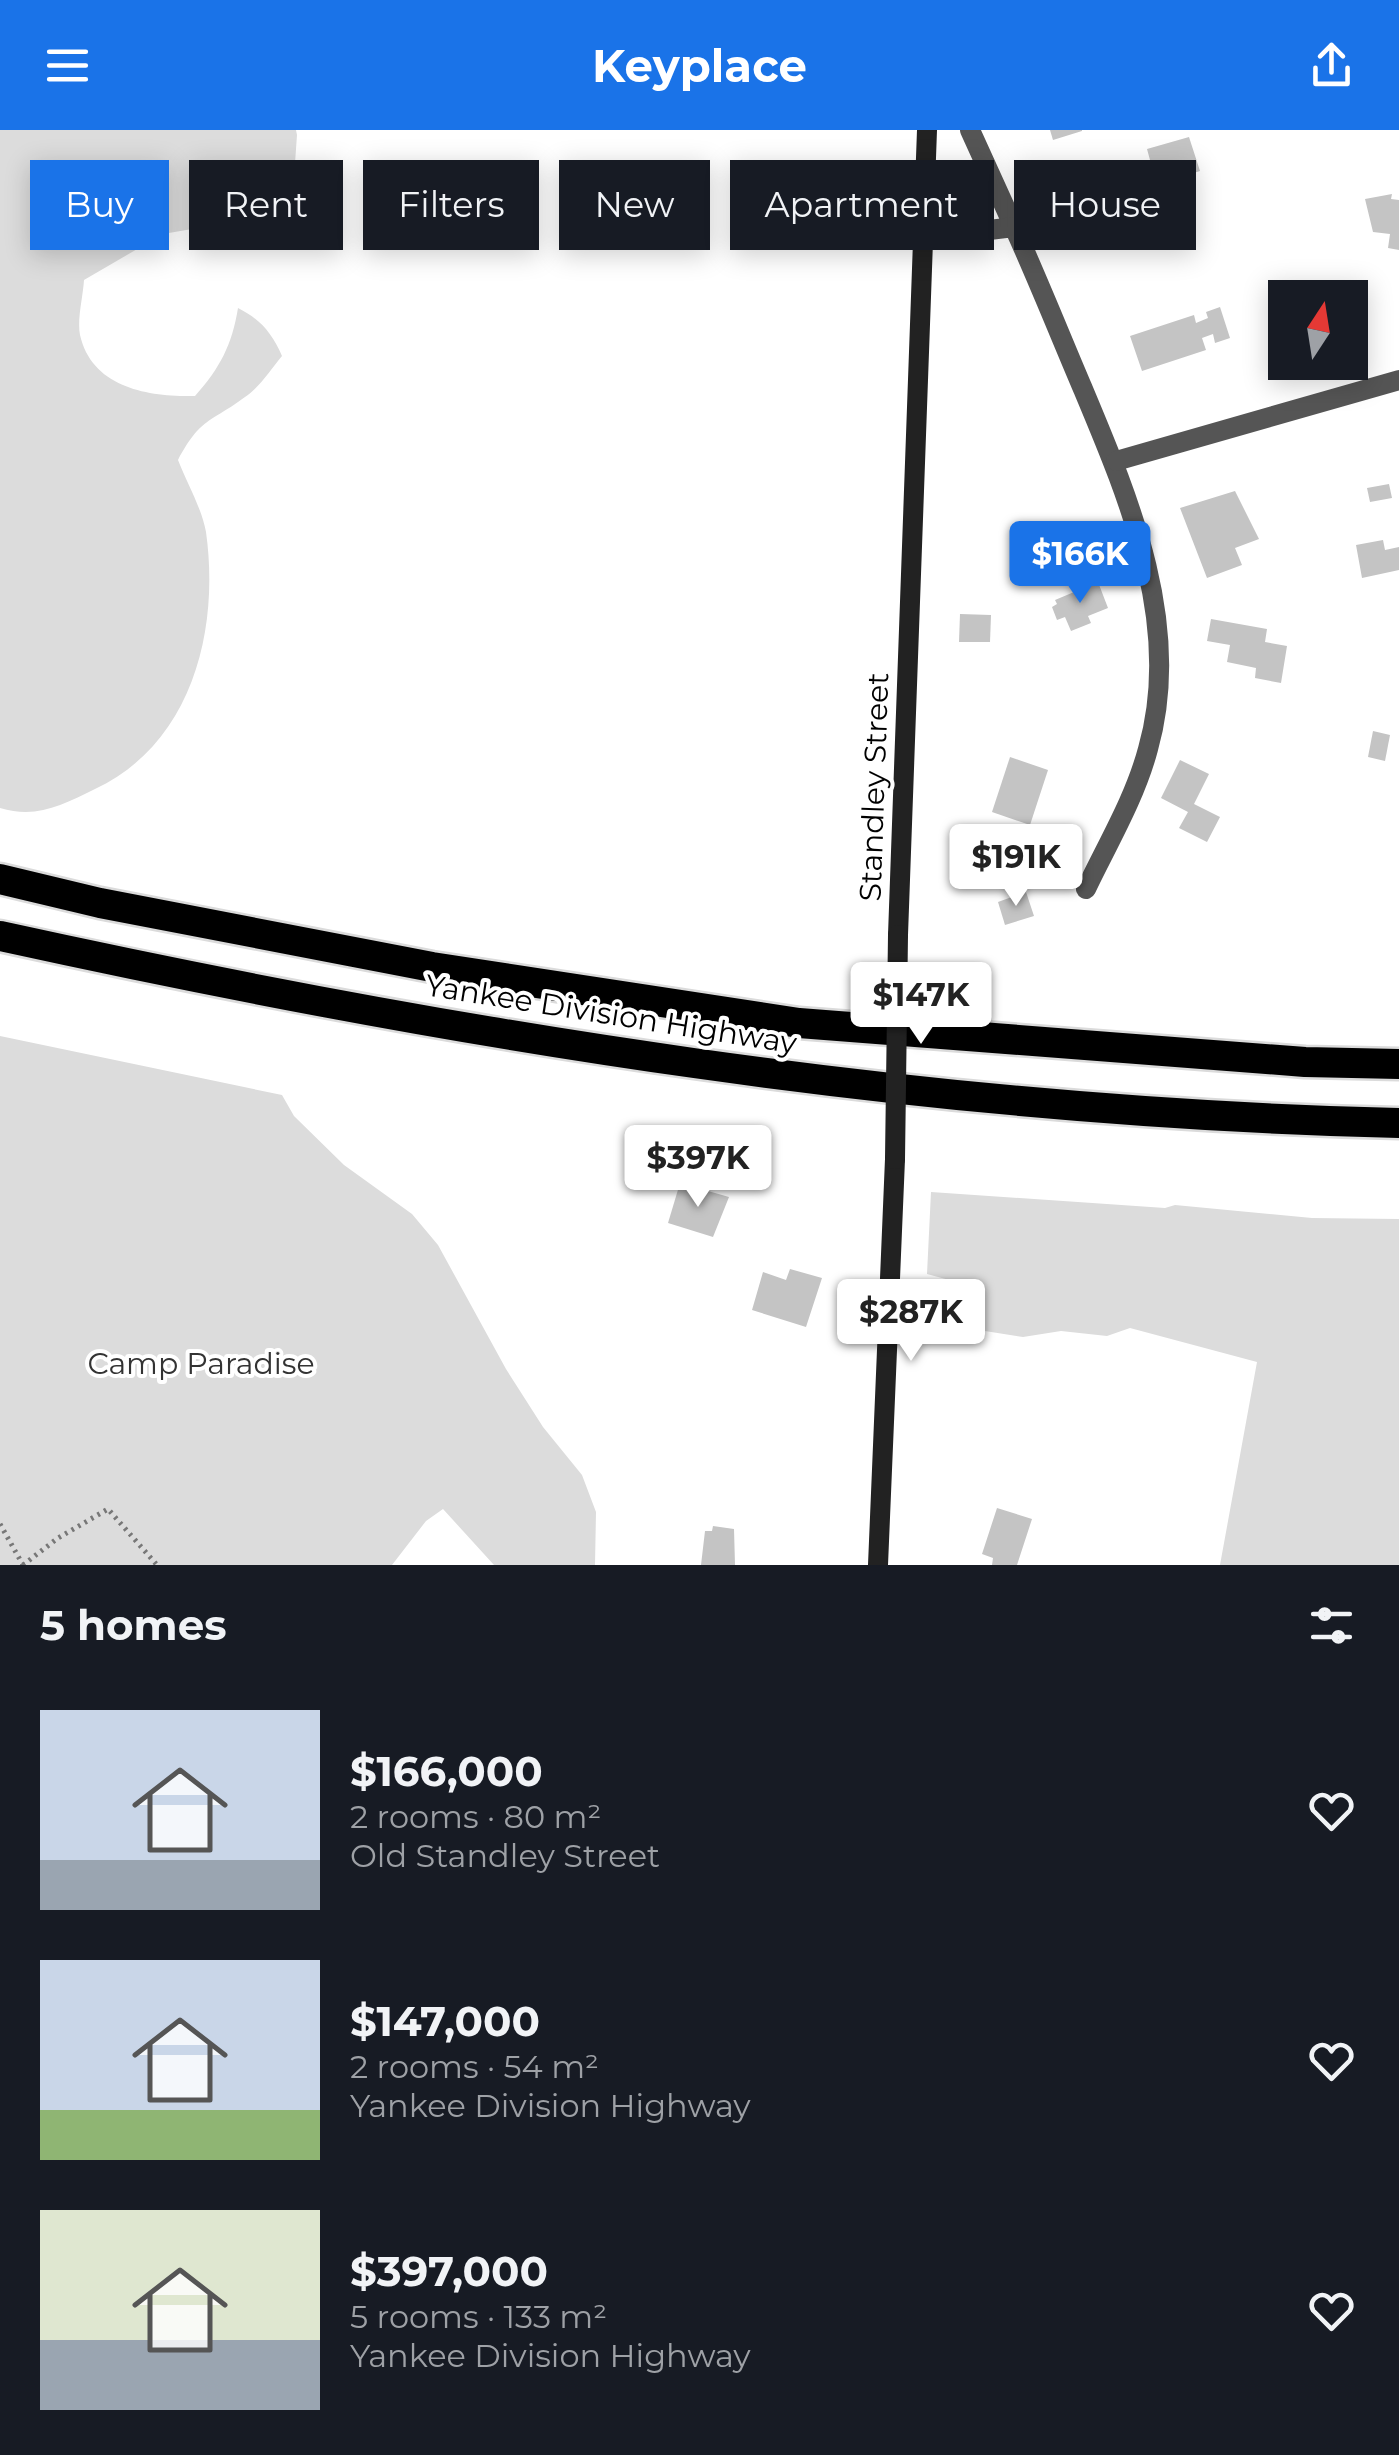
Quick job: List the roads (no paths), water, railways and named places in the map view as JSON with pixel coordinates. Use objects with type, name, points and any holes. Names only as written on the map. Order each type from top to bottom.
[{"type":"highway","name":"Yankee Division Highway","points":[[0,879],[100,903],[432,967],[799,1023],[1305,1062],[1399,1064]]},
{"type":"highway","name":"Yankee Division Highway","points":[[0,936],[342,1008],[780,1076],[1191,1114],[1399,1122]]},
{"type":"street","name":"Standley Street","points":[[926,160],[927,130]]},
{"type":"street","points":[[970,130],[1014,227],[994,229]]},
{"type":"street","name":"Standley Street","points":[[878,1565],[895,1159],[898,935],[923,250]]},
{"type":"street","points":[[1024,250],[1116,461],[1146,558],[1159,688],[1149,747],[1137,784],[1086,889]]},
{"type":"street","points":[[1116,461],[1399,380]]},
{"type":"park label","name":"Camp Paradise","points":[[201,1363]]}]
